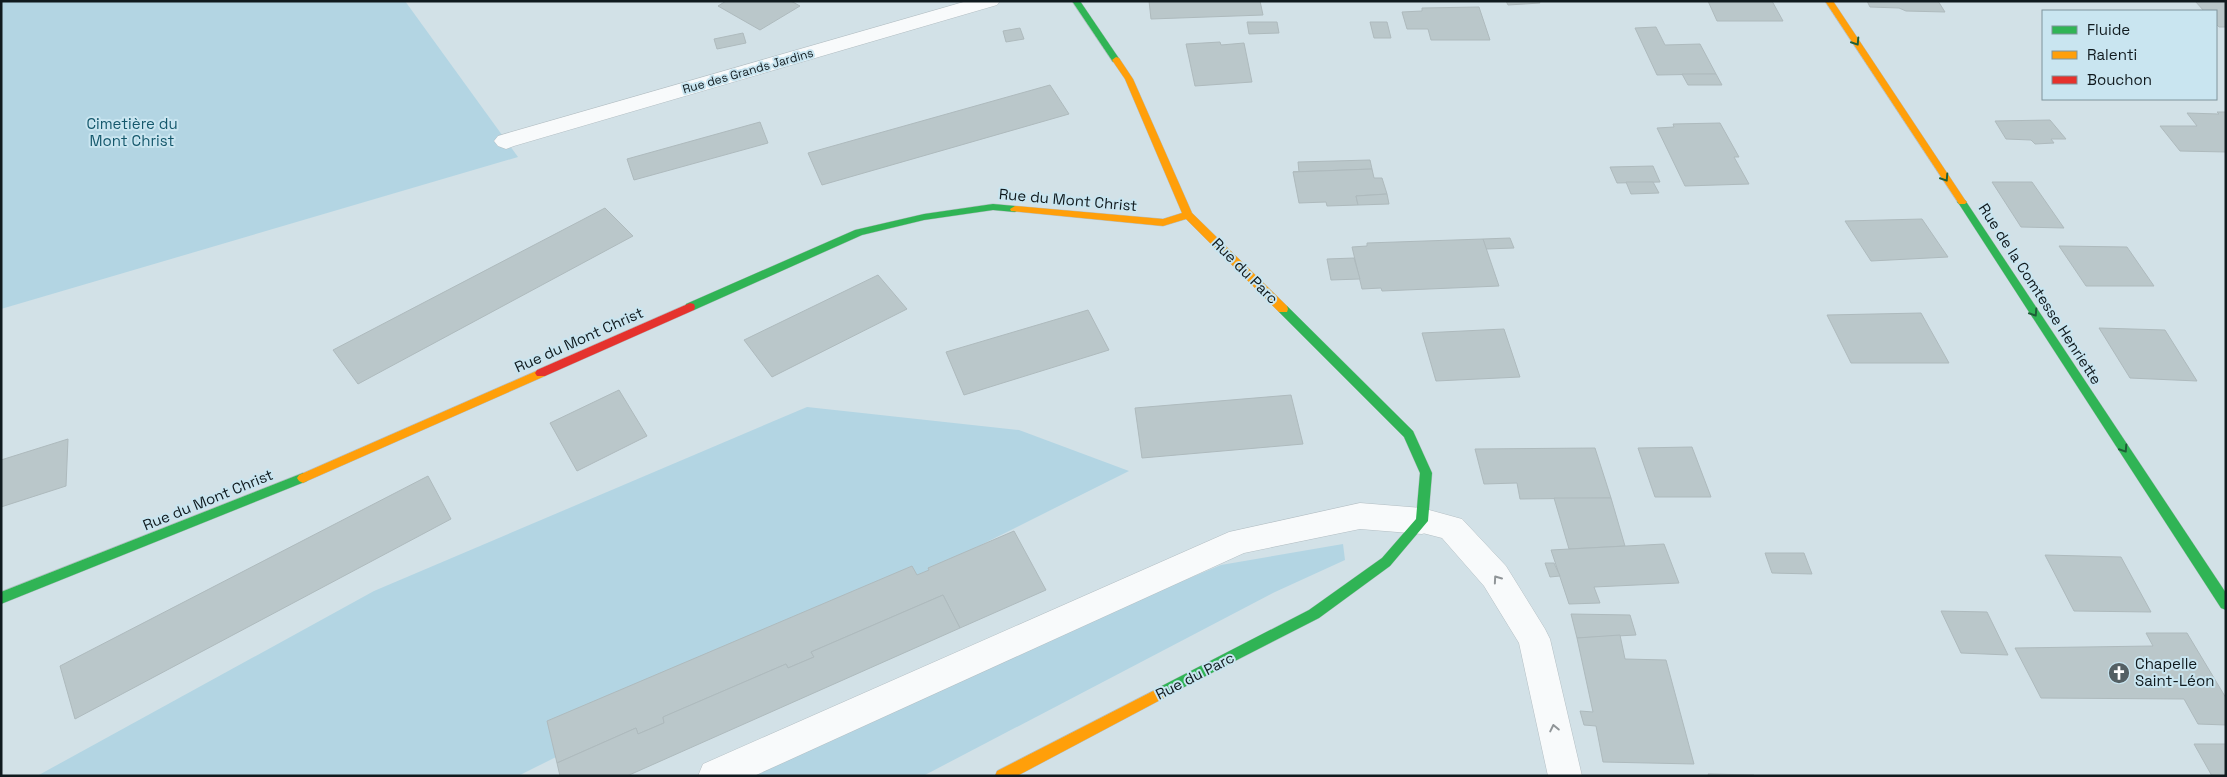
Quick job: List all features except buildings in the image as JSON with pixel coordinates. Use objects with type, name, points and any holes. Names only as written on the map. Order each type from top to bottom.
[{"type":"street","name":"Rue des Grands Jardins","points":[[506,141],[990,1]]},
{"type":"street","name":"Rue du Parc","points":[[1002,776],[1314,614],[1386,562],[1422,521],[1426,473],[1409,434],[1188,215],[1129,79],[1076,1]]},
{"type":"street","name":"Rue de la Comtesse Henriette","points":[[1829,1],[2226,604]]},
{"type":"street","name":"Rue du Mont Christ","points":[[1,598],[332,466],[859,232],[924,217],[993,207],[1163,223],[1188,215]]},
{"type":"street","points":[[715,776],[1240,540],[1360,516],[1422,521],[1451,528],[1495,576],[1534,639],[1565,776]]},
{"type":"green space","name":"Cimetière du Mont Christ","points":[[1,1],[405,1],[518,157],[1,309]]},
{"type":"green space","points":[[807,407],[1019,430],[1129,471],[518,776],[37,776],[374,591]]},
{"type":"green space","points":[[1343,544],[1345,560],[1275,592],[923,776],[751,776],[1036,642],[1221,565]]},
{"type":"traffic: fast","points":[[1076,1],[1116,60]]},
{"type":"traffic: fast","points":[[1962,202],[2226,604]]},
{"type":"traffic: fast","points":[[690,307],[859,232],[924,217],[993,207],[1015,209]]},
{"type":"traffic: fast","points":[[1159,694],[1314,614],[1386,562],[1422,521],[1426,473],[1409,434],[1283,309]]},
{"type":"traffic: fast","points":[[1,598],[303,478]]},
{"type":"traffic: slow","points":[[1829,1],[1962,202]]},
{"type":"traffic: slow","points":[[1116,60],[1129,79],[1188,215],[1283,309]]},
{"type":"traffic: slow","points":[[1015,209],[1163,223],[1188,215]]},
{"type":"traffic: slow","points":[[303,478],[541,373]]},
{"type":"traffic: slow","points":[[1002,776],[1159,694]]},
{"type":"traffic: jam","points":[[541,373],[690,307]]},
{"type":"place","name":"Chapelle Saint-Léon","points":[[2119,673]]}]
